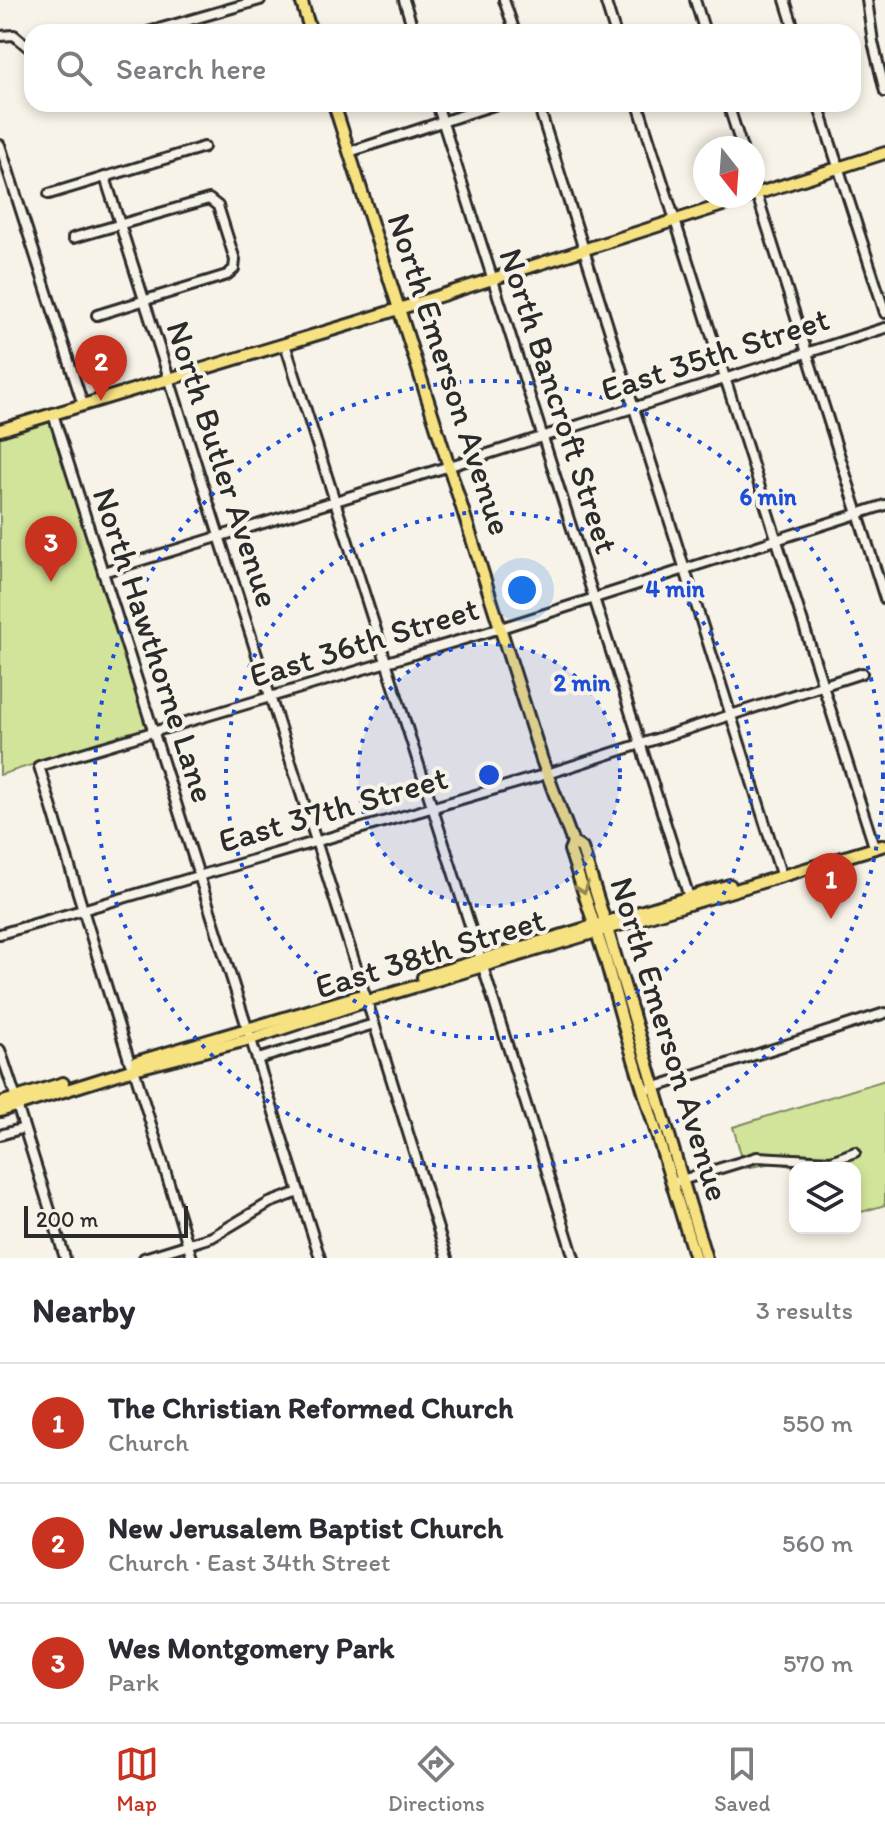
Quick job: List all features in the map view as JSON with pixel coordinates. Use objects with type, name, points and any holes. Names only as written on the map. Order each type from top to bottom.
[{"type":"main road","points":[[301,0],[308,24]]},
{"type":"main road","name":"North Emerson Avenue","points":[[336,112],[547,774],[573,843],[570,850],[602,928],[648,1089],[677,1181],[706,1258]]},
{"type":"main road","points":[[765,192],[885,153]]},
{"type":"main road","points":[[1,426],[53,414],[285,344],[714,208]]},
{"type":"main road","name":"East 38th Street","points":[[602,928],[689,897],[885,839]]},
{"type":"main road","name":"East 38th Street","points":[[0,1111],[16,1102],[132,1066],[250,1034],[885,845]]},
{"type":"main road","name":"East 38th Street","points":[[0,1103],[16,1102]]},
{"type":"main road","name":"North Emerson Avenue","points":[[677,1181],[695,1258]]},
{"type":"street","points":[[176,24],[260,0]]},
{"type":"street","points":[[404,0],[412,24]]},
{"type":"street","points":[[504,0],[512,24]]},
{"type":"street","points":[[605,0],[612,24]]},
{"type":"street","points":[[695,0],[702,24]]},
{"type":"street","points":[[785,0],[792,24]]},
{"type":"street","points":[[867,0],[885,92]]},
{"type":"street","points":[[4,35],[24,46]]},
{"type":"street","name":"North Bancroft Street","points":[[439,112],[689,897]]},
{"type":"street","points":[[349,152],[471,112]]},
{"type":"street","points":[[541,112],[780,871]]},
{"type":"street","points":[[641,112],[873,843]]},
{"type":"street","points":[[731,112],[738,136]]},
{"type":"street","points":[[821,112],[885,313]]},
{"type":"street","points":[[0,145],[2,160],[83,405]]},
{"type":"street","points":[[49,194],[204,147]]},
{"type":"street","name":"North Butler Avenue","points":[[105,177],[447,1258]]},
{"type":"street","points":[[73,238],[203,199],[213,201],[218,208],[235,260],[233,270],[227,275],[97,315]]},
{"type":"street","points":[[758,208],[885,599]]},
{"type":"street","name":"East 35th Street","points":[[103,572],[885,328]]},
{"type":"street","points":[[285,344],[574,1258]]},
{"type":"street","name":"North Hawthorne Lane","points":[[53,414],[320,1258]]},
{"type":"street","name":"East 36th Street","points":[[83,910],[39,766],[501,628],[885,505]]},
{"type":"street","name":"East 37th Street","points":[[0,934],[547,774],[862,673]]},
{"type":"street","points":[[83,910],[192,1258]]},
{"type":"street","points":[[648,1089],[885,1013]]},
{"type":"street","points":[[258,1059],[374,1024]]},
{"type":"street","points":[[0,1050],[65,1258]]},
{"type":"street","points":[[0,1135],[24,1128]]},
{"type":"street","points":[[677,1181],[757,1157],[831,1161],[855,1152]]},
{"type":"street","points":[[144,1258],[226,1230],[275,1200],[299,1192]]},
{"type":"green space","points":[[51,421],[148,728],[0,775],[0,437]]},
{"type":"green space","points":[[885,1080],[885,1205],[861,1212],[861,1162],[789,1162],[789,1166],[778,1162],[745,1168],[733,1127]]},
{"type":"place","name":"New Jerusalem Baptist Church","points":[[101,401]]},
{"type":"place","name":"Wes Montgomery Park","points":[[51,582]]},
{"type":"place","name":"The Christian Reformed Church","points":[[831,919]]}]
